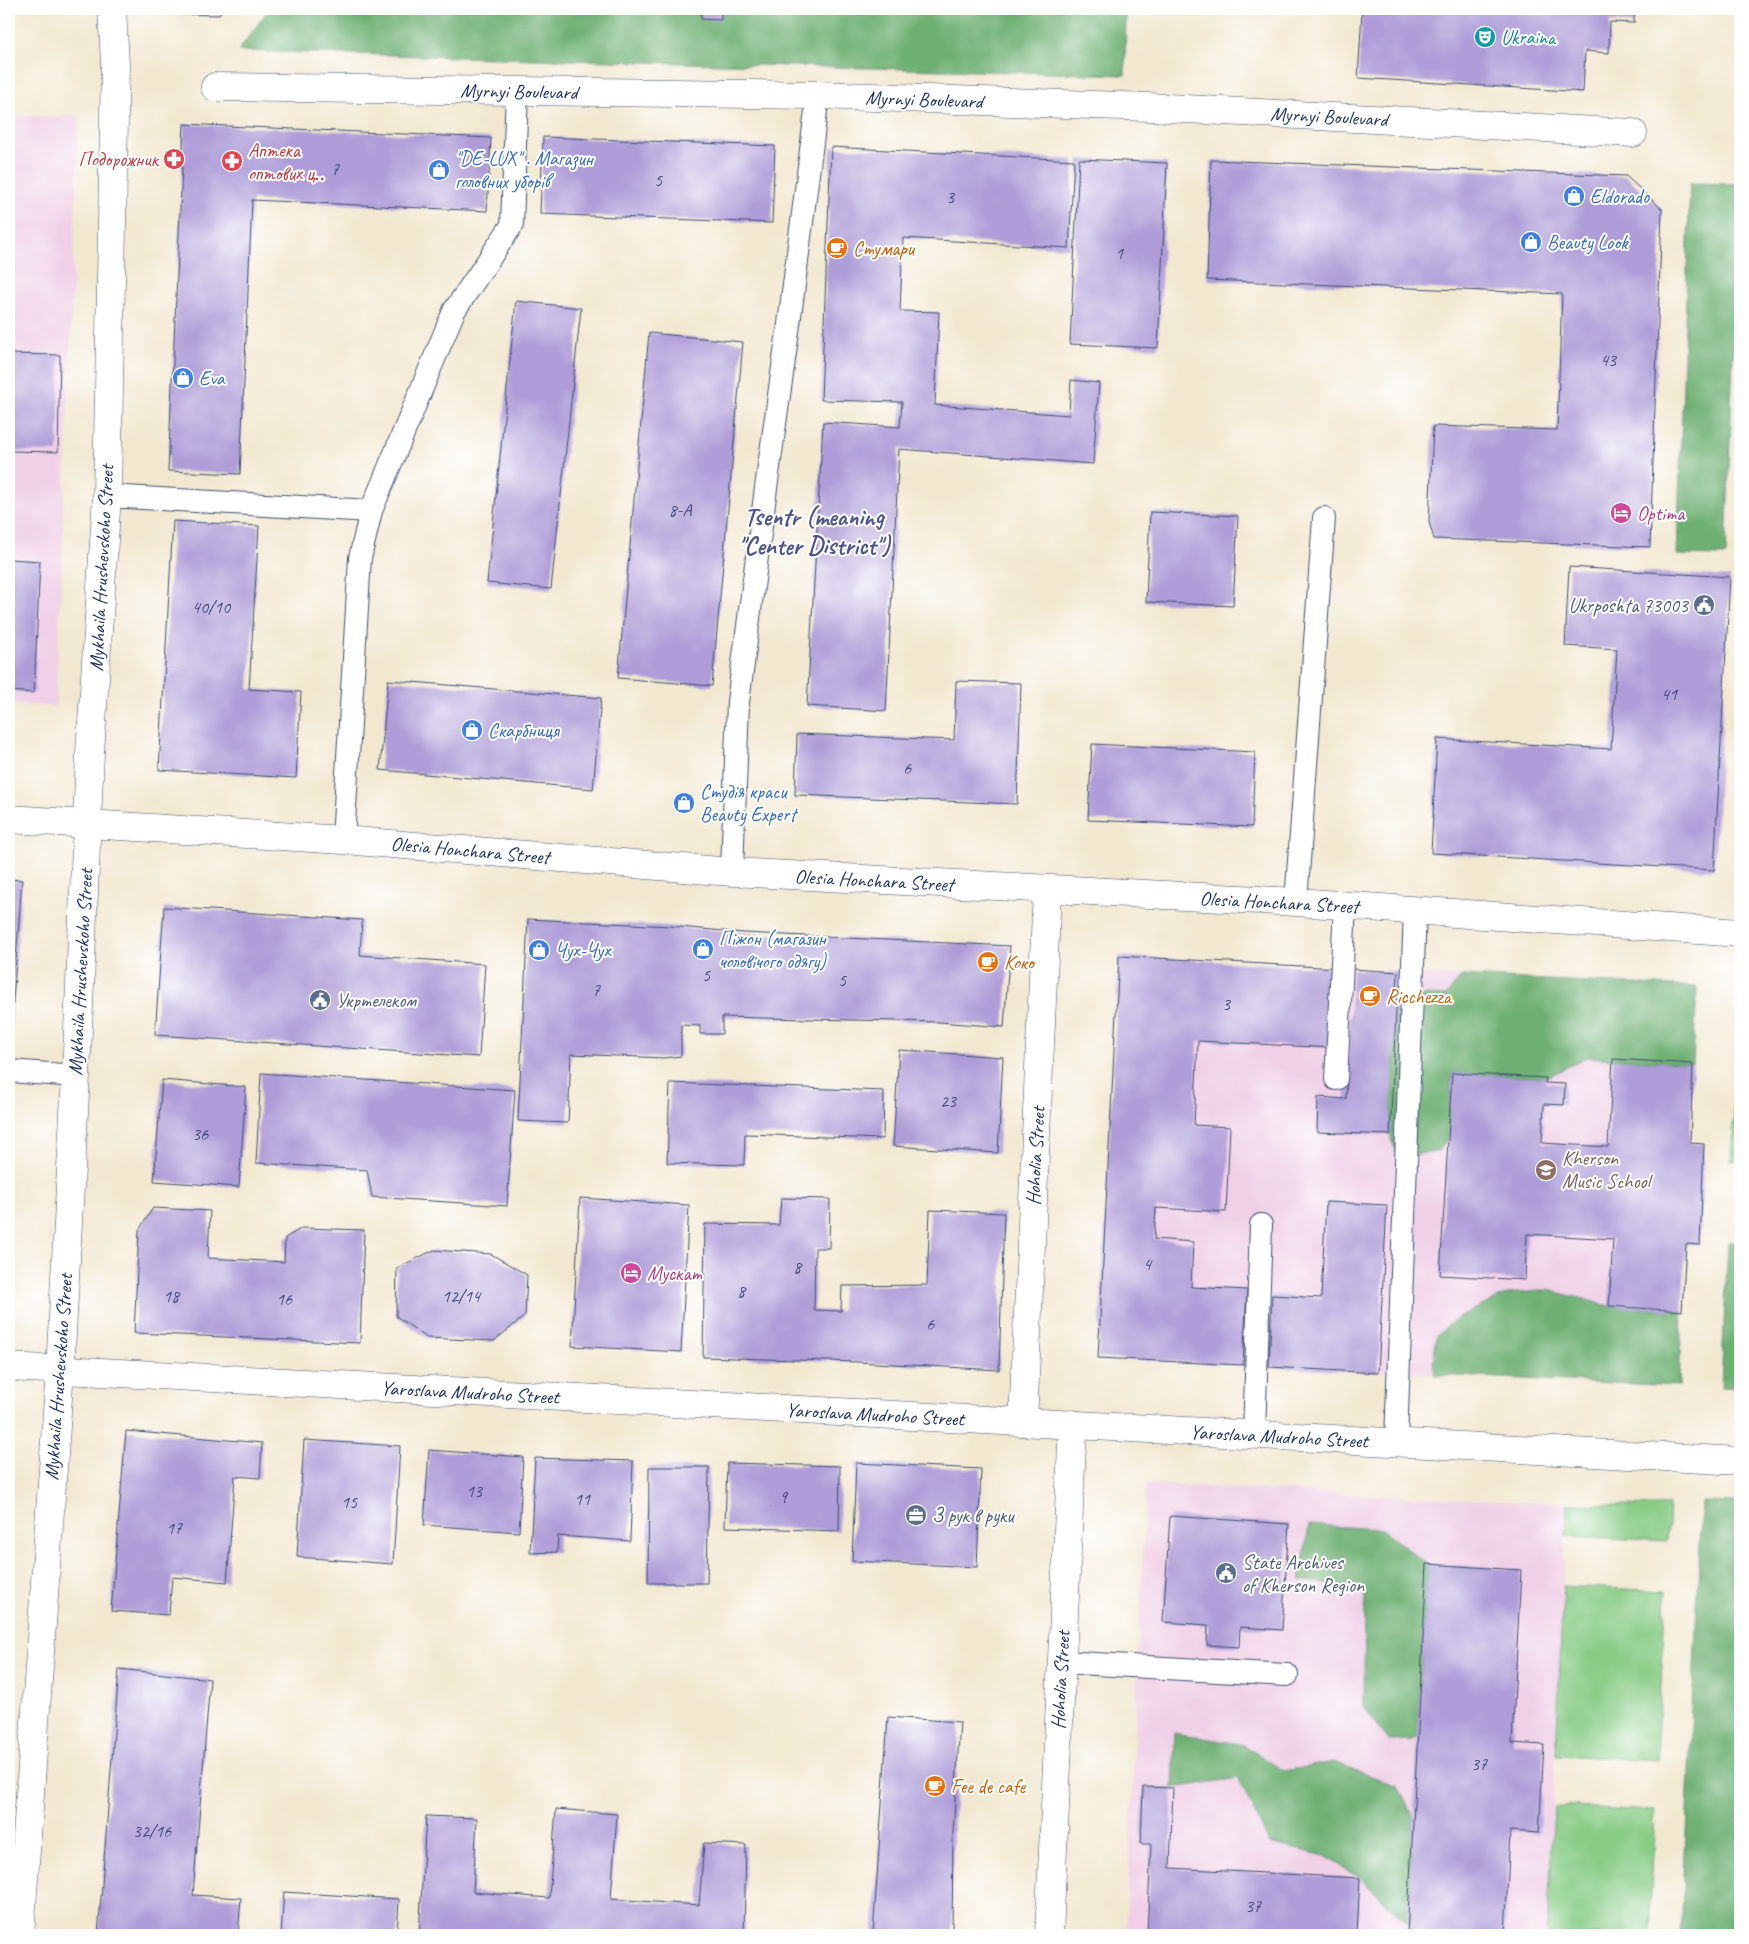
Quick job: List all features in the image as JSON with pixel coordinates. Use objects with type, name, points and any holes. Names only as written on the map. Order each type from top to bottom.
[{"type":"street","name":"Mykhaila Hrushevskoho Street","points":[[20,1935],[60,1370],[76,1076],[90,753],[107,496],[115,64],[112,9]]},
{"type":"street","name":"Myrnyi Boulevard","points":[[215,87],[818,95],[1149,106],[1633,133]]},
{"type":"street","name":"Olesia Honchara Street","points":[[9,819],[343,840],[732,872],[1296,902],[1740,933]]},
{"type":"street","name":"Hoholia Street","points":[[1023,1422],[1047,890]]},
{"type":"street","name":"Yaroslava Mudroho Street","points":[[9,1367],[1740,1461]]},
{"type":"street","name":"Hoholia Street","points":[[1049,1935],[1073,1424]]},
{"type":"lane","points":[[343,840],[360,558],[370,511],[454,311],[512,225],[516,91]]},
{"type":"lane","points":[[732,872],[738,702],[791,315],[818,95]]},
{"type":"lane","points":[[107,496],[370,511]]},
{"type":"lane","points":[[1296,902],[1324,518]]},
{"type":"lane","points":[[1336,1079],[1345,906]]},
{"type":"lane","points":[[1396,1442],[1415,910]]},
{"type":"lane","points":[[9,1070],[76,1076]]},
{"type":"lane","points":[[1254,1434],[1261,1225]]},
{"type":"lane","points":[[1061,1662],[1287,1675]]},
{"type":"shaded area","points":[[79,116],[56,707],[9,703],[9,117]]},
{"type":"shaded area","points":[[1119,956],[1462,976],[1697,987],[1690,1143],[1704,1144],[1700,1245],[1686,1244],[1679,1386],[1098,1358]]},
{"type":"shaded area","points":[[1146,1484],[1567,1504],[1547,1935],[1126,1935]]},
{"type":"green space","points":[[269,9],[1126,9],[1125,75],[238,51]]},
{"type":"green space","points":[[1690,183],[1739,184],[1726,556],[1677,555]]},
{"type":"green space","points":[[1462,976],[1697,987],[1693,1064],[1586,1057],[1546,1078],[1452,1073],[1448,1138],[1438,1152],[1397,1156],[1390,1135],[1395,1016],[1404,1002],[1427,995],[1446,996]]},
{"type":"green space","points":[[1739,1012],[1740,1161],[1731,1161]]},
{"type":"green space","points":[[1728,1242],[1740,1242],[1740,1388],[1721,1387]]},
{"type":"green space","points":[[1549,1290],[1609,1306],[1682,1311],[1679,1386],[1435,1375],[1433,1361],[1437,1335],[1458,1317],[1507,1294]]},
{"type":"green space","points":[[1702,1502],[1740,1503],[1740,1797],[1733,1935],[1681,1935]]},
{"type":"green space","points":[[1567,1504],[1669,1506],[1667,1541],[1566,1536]]},
{"type":"green space","points":[[1309,1525],[1382,1529],[1427,1564],[1418,1736],[1412,1740],[1389,1741],[1364,1707],[1365,1590],[1300,1580]]},
{"type":"green space","points":[[1563,1586],[1666,1591],[1657,1760],[1556,1755]]},
{"type":"green space","points":[[1175,1733],[1244,1745],[1284,1771],[1334,1762],[1398,1786],[1413,1817],[1408,1923],[1360,1878],[1325,1856],[1269,1843],[1238,1778],[1173,1788]]},
{"type":"green space","points":[[1554,1806],[1655,1811],[1649,1935],[1547,1935]]},
{"type":"building","points":[[167,9],[222,9],[219,15],[167,14]]},
{"type":"building","points":[[701,9],[721,9],[721,20],[701,19]]},
{"type":"building","name":"Ukraina","points":[[1338,9],[1634,9],[1634,23],[1610,22],[1609,53],[1585,51],[1583,92],[1358,78],[1362,12]]},
{"type":"building","points":[[184,124],[491,138],[487,211],[252,200],[240,474],[168,471]]},
{"type":"building","points":[[543,137],[775,146],[772,223],[540,214]]},
{"type":"building","points":[[831,147],[1074,160],[1069,248],[903,238],[900,311],[939,312],[935,405],[1069,415],[1071,380],[1099,383],[1093,464],[899,449],[886,711],[807,706],[823,422],[900,427],[902,402],[821,400]]},
{"type":"building","points":[[1079,159],[1167,163],[1158,348],[1070,344]]},
{"type":"building","points":[[1211,160],[1626,176],[1662,209],[1650,547],[1434,539],[1429,522],[1433,426],[1557,430],[1562,294],[1207,280]]},
{"type":"building","points":[[516,301],[581,308],[551,589],[487,583]]},
{"type":"building","points":[[649,333],[743,342],[712,686],[618,678]]},
{"type":"building","points":[[9,354],[60,355],[58,452],[9,451]]},
{"type":"building","points":[[1150,512],[1238,516],[1233,606],[1146,602]]},
{"type":"building","points":[[173,521],[259,526],[249,689],[301,692],[296,778],[159,770]]},
{"type":"building","points":[[9,559],[40,561],[34,693],[9,691]]},
{"type":"building","points":[[1569,567],[1730,577],[1714,870],[1431,853],[1437,739],[1611,749],[1617,649],[1565,646]]},
{"type":"building","points":[[388,680],[601,698],[593,789],[380,770]]},
{"type":"building","points":[[956,681],[1021,683],[1017,804],[795,795],[797,734],[954,740]]},
{"type":"building","points":[[1092,744],[1255,752],[1252,827],[1088,820]]},
{"type":"building","points":[[9,879],[22,880],[10,1041],[9,1041]]},
{"type":"building","name":"Укртелеком","points":[[164,907],[362,920],[360,955],[485,964],[479,1057],[155,1035]]},
{"type":"building","points":[[528,919],[670,926],[744,933],[1010,946],[1004,1027],[939,1022],[722,1017],[722,1034],[700,1034],[700,1026],[681,1025],[681,1056],[664,1058],[571,1054],[568,1123],[518,1121]]},
{"type":"building","points":[[1119,956],[1338,968],[1333,1048],[1198,1041],[1194,1125],[1230,1127],[1226,1212],[1156,1208],[1154,1239],[1193,1242],[1191,1287],[1247,1290],[1243,1365],[1098,1358]]},
{"type":"building","points":[[1352,969],[1398,972],[1390,1135],[1317,1132],[1318,1097],[1346,1099]]},
{"type":"building","points":[[899,1050],[1003,1057],[998,1153],[893,1146]]},
{"type":"building","points":[[1613,1059],[1693,1064],[1690,1143],[1704,1144],[1700,1245],[1686,1244],[1682,1311],[1609,1306],[1613,1239],[1527,1234],[1525,1280],[1440,1275],[1452,1073],[1546,1078],[1545,1083],[1565,1084],[1564,1105],[1544,1104],[1542,1143],[1608,1147]]},
{"type":"building","points":[[261,1073],[515,1090],[507,1206],[372,1197],[367,1170],[256,1163]]},
{"type":"building","points":[[162,1080],[246,1087],[239,1187],[154,1181]]},
{"type":"building","points":[[670,1083],[884,1091],[883,1139],[745,1134],[744,1165],[667,1163]]},
{"type":"building","points":[[580,1198],[689,1205],[681,1352],[572,1346]]},
{"type":"building","points":[[781,1198],[830,1199],[829,1248],[815,1248],[814,1310],[841,1311],[842,1286],[927,1285],[930,1210],[1004,1213],[999,1370],[858,1362],[703,1357],[705,1224],[779,1225]]},
{"type":"building","points":[[1326,1202],[1387,1205],[1378,1373],[1269,1367],[1272,1295],[1321,1298]]},
{"type":"building","points":[[153,1208],[210,1211],[208,1258],[284,1262],[285,1238],[302,1228],[364,1230],[360,1343],[134,1333],[139,1230]]},
{"type":"building","points":[[434,1250],[491,1254],[527,1275],[525,1316],[494,1341],[427,1338],[396,1316],[397,1268]]},
{"type":"building","points":[[126,1431],[262,1443],[260,1478],[235,1476],[227,1582],[172,1577],[169,1615],[111,1611]]},
{"type":"building","points":[[304,1440],[400,1446],[393,1564],[297,1557]]},
{"type":"building","points":[[429,1450],[523,1457],[519,1532],[424,1525]]},
{"type":"building","points":[[535,1458],[633,1461],[630,1541],[558,1536],[557,1552],[530,1553]]},
{"type":"building","points":[[727,1463],[840,1466],[839,1531],[725,1527]]},
{"type":"building","name":"З рук в руки","points":[[856,1463],[981,1469],[977,1567],[852,1561]]},
{"type":"building","points":[[649,1467],[709,1467],[707,1583],[648,1583]]},
{"type":"building","name":"State Archives of Kherson Region","points":[[1170,1516],[1289,1524],[1282,1630],[1240,1627],[1239,1647],[1207,1645],[1208,1625],[1163,1622]]},
{"type":"building","points":[[1427,1564],[1521,1570],[1512,1743],[1544,1745],[1539,1833],[1510,1831],[1505,1935],[1407,1935]]},
{"type":"building","points":[[119,1669],[210,1679],[193,1895],[241,1898],[238,1935],[98,1935]]},
{"type":"building","points":[[888,1717],[960,1722],[953,1833],[952,1935],[873,1935]]},
{"type":"building","points":[[1143,1787],[1173,1788],[1170,1868],[1360,1878],[1357,1933],[1377,1934],[1147,1935],[1151,1844],[1141,1844]]},
{"type":"building","points":[[556,1809],[617,1814],[611,1899],[699,1905],[704,1843],[746,1845],[744,1935],[419,1935],[426,1816],[477,1818],[473,1892],[549,1898]]},
{"type":"building","points":[[284,1892],[399,1899],[397,1935],[281,1935]]},
{"type":"place","name":"Ukraina","points":[[1485,37]]},
{"type":"place","name":"Подорожник","points":[[174,159]]},
{"type":"place","name":"Аптека оптових ц‥","points":[[232,161]]},
{"type":"place","name":"\"DE-LUX\" . Магазин головних уборів","points":[[439,170]]},
{"type":"place","name":"Eldorado","points":[[1574,196]]},
{"type":"place","name":"Beauty Look","points":[[1531,242]]},
{"type":"place","name":"Стумари","points":[[837,248]]},
{"type":"place","name":"Eva","points":[[183,378]]},
{"type":"place","name":"Optima","points":[[1621,513]]},
{"type":"place","name":"Ukrposhta 73003","points":[[1704,605]]},
{"type":"place","name":"Скарбниця","points":[[472,730]]},
{"type":"place","name":"Студія краси Beauty Expert","points":[[684,803]]},
{"type":"place","name":"Піжон (магазин чоловічого одягу)","points":[[703,949]]},
{"type":"place","name":"Чух-Чух","points":[[539,950]]},
{"type":"place","name":"Коко","points":[[988,962]]},
{"type":"place","name":"Ricchezza","points":[[1370,996]]},
{"type":"place","name":"Укртелеком","points":[[320,1000]]},
{"type":"place","name":"Kherson Music School","points":[[1546,1170]]},
{"type":"place","name":"Мускат","points":[[631,1273]]},
{"type":"place","name":"З рук в руки","points":[[916,1515]]},
{"type":"place","name":"State Archives of Kherson Region","points":[[1226,1573]]},
{"type":"place","name":"Fee de cafe","points":[[935,1786]]},
{"type":"district","name":"Tsentr (meaning \"Center District\")","points":[[814,530]]}]
